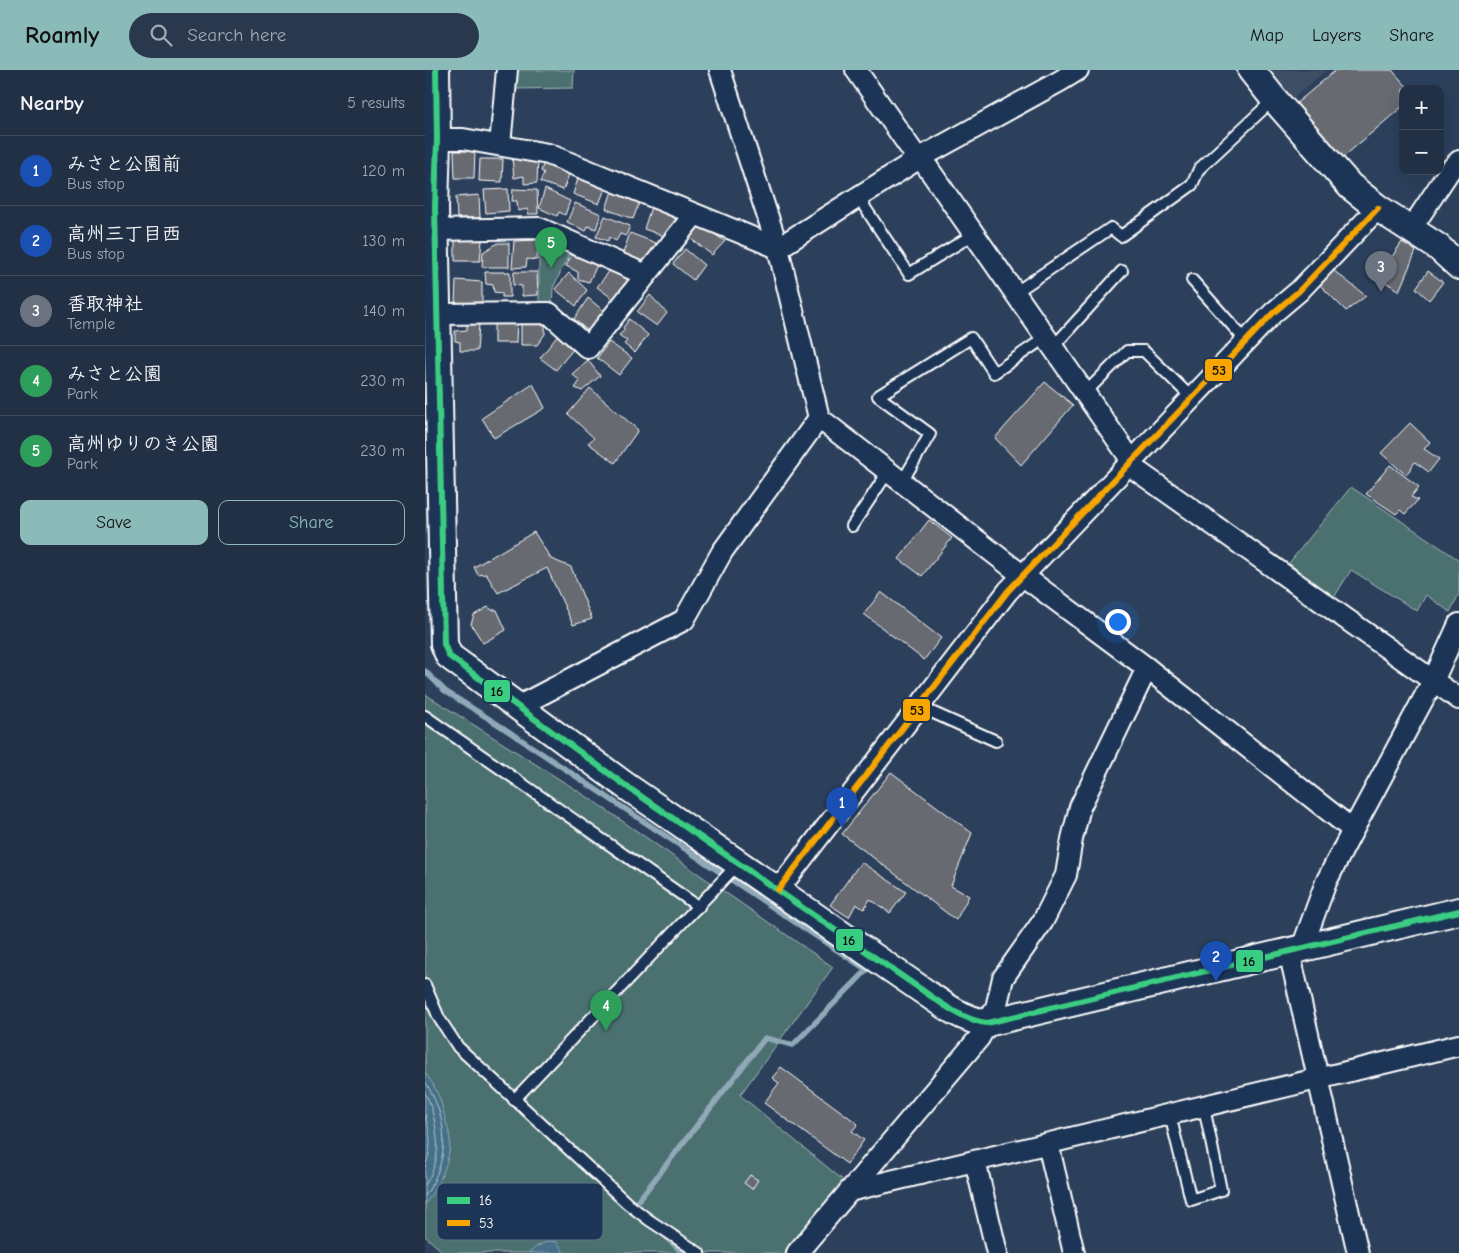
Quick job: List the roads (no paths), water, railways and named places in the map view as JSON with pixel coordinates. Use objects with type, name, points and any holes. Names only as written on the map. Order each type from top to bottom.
[{"type":"street","points":[[501,145],[507,70]]},
{"type":"street","points":[[720,70],[778,248],[819,418],[1022,575],[1147,668],[1353,830]]},
{"type":"street","points":[[856,70],[975,234],[1131,463],[1459,700]]},
{"type":"street","points":[[778,248],[920,159],[1078,70]]},
{"type":"street","points":[[1251,70],[1350,186],[1378,208],[1438,247],[1459,266]]},
{"type":"street","points":[[433,84],[437,139],[432,215],[438,314],[444,644],[449,656],[626,786],[738,864],[953,1010],[975,1022],[987,1023],[1459,911]]},
{"type":"street","points":[[437,139],[463,139],[548,154],[778,248]]},
{"type":"street","points":[[1411,229],[1450,170],[1459,161]]},
{"type":"street","points":[[778,890],[918,706],[1022,575],[1273,313],[1299,291],[1378,208]]},
{"type":"street","points":[[432,215],[539,228],[646,275]]},
{"type":"street","points":[[438,314],[549,313],[588,348],[694,215]]},
{"type":"street","points":[[519,706],[684,620],[721,552],[819,418]]},
{"type":"street","points":[[1358,1253],[1317,1080],[1295,950],[1326,882],[1433,681],[1459,624]]},
{"type":"street","points":[[797,1253],[979,1038],[995,1008],[1003,978],[1043,921],[1066,875],[1080,807],[1147,668]]},
{"type":"street","points":[[849,1191],[1459,1045]]},
{"type":"street","points":[[1048,1144],[1074,1253]]},
{"type":"street","points":[[975,1161],[997,1253]]},
{"type":"lane","points":[[1015,292],[1111,228],[1121,236],[1192,184],[1199,169],[1274,99]]},
{"type":"lane","points":[[858,197],[909,274],[975,234]]},
{"type":"lane","points":[[852,526],[930,434],[878,396],[971,338],[994,372],[1050,342],[1122,271]]},
{"type":"lane","points":[[1192,280],[1246,341]]},
{"type":"lane","points":[[1085,393],[1127,351],[1144,351],[1192,398]]},
{"type":"lane","points":[[918,706],[996,741]]},
{"type":"lane","points":[[425,716],[699,907]]},
{"type":"lane","points":[[514,1100],[738,864]]},
{"type":"lane","points":[[425,985],[439,1018],[458,1047],[628,1204],[699,1253]]},
{"type":"lane","points":[[1170,1115],[1191,1200],[1221,1190],[1204,1107]]},
{"type":"water","points":[[425,1073],[432,1082],[443,1108],[450,1141],[445,1167],[425,1205]]},
{"type":"water","points":[[548,1241],[557,1242],[564,1253],[529,1253],[536,1247]]},
{"type":"waterway","points":[[425,671],[445,691],[867,970],[793,1045],[765,1038],[634,1206],[636,1208]]},
{"type":"waterway","points":[[663,1234],[683,1253]]},
{"type":"place","name":"高州ゆりのき公園","points":[[551,268]]},
{"type":"place","name":"香取神社","points":[[1381,292]]},
{"type":"place","name":"みさと公園前","points":[[842,828]]},
{"type":"place","name":"高州三丁目西","points":[[1216,982]]},
{"type":"place","name":"みさと公園","points":[[606,1031]]}]
